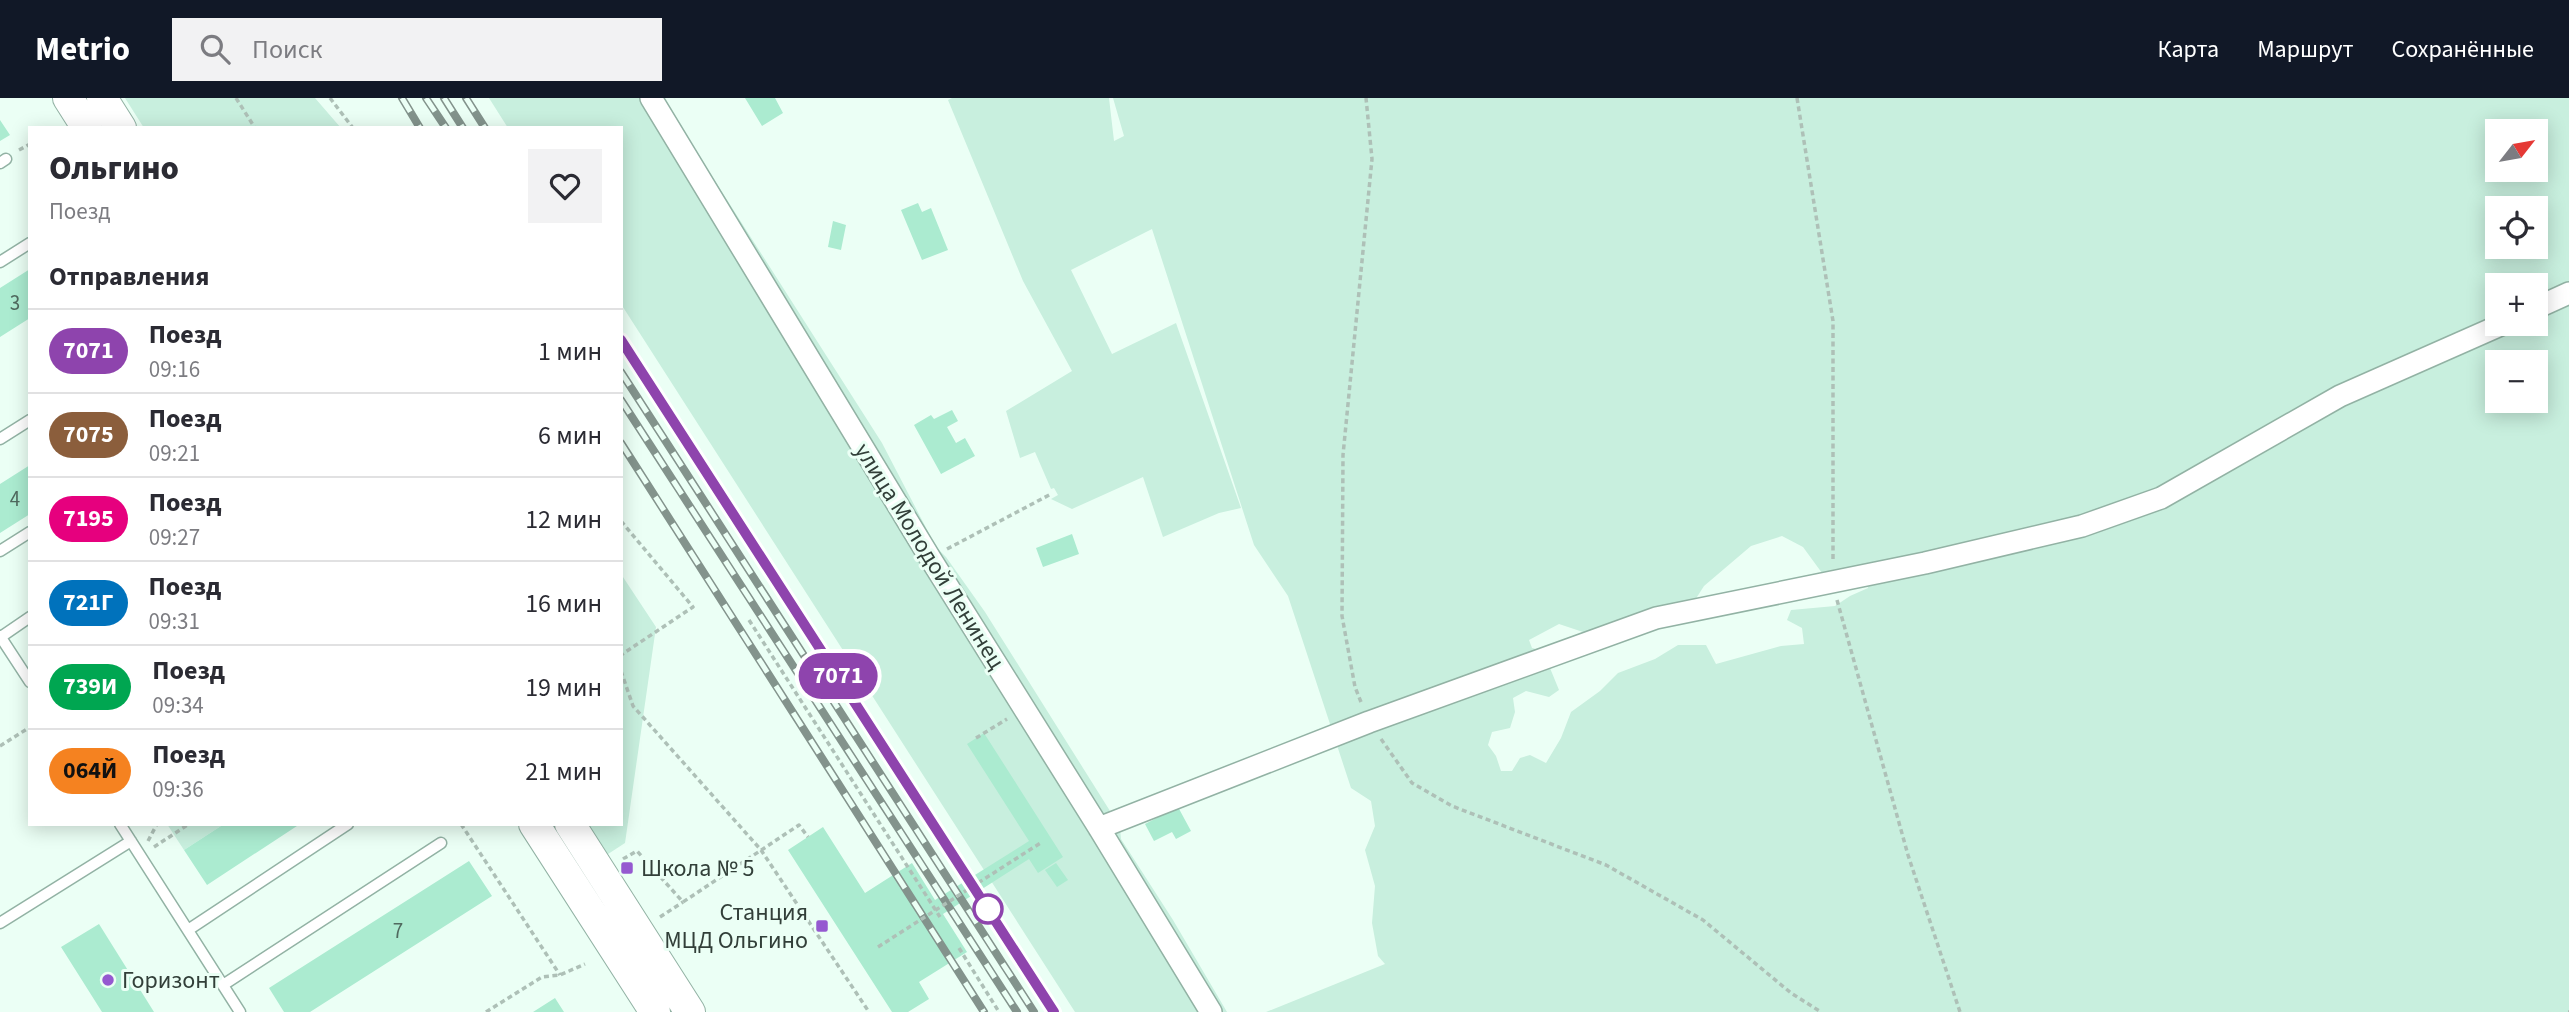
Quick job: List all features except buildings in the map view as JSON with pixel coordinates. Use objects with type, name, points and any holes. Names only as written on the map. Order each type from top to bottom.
[{"type":"main road","points":[[68,98],[86,126]]},
{"type":"main road","points":[[102,98],[120,126]]},
{"type":"main road","points":[[535,826],[655,1012]]},
{"type":"main road","points":[[571,826],[690,1012]]},
{"type":"street","name":"улица Молодой Ленинец","points":[[651,98],[930,558],[1211,1012]]},
{"type":"street","points":[[2548,303],[2569,293]]},
{"type":"street","points":[[1099,828],[1370,722],[1656,618],[1951,557],[2082,526],[2148,503],[2167,495],[2340,396],[2485,332]]},
{"type":"lane","points":[[0,262],[28,244]]},
{"type":"lane","points":[[0,439],[28,421]]},
{"type":"lane","points":[[0,551],[28,533]]},
{"type":"lane","points":[[28,618],[0,636],[28,679]]},
{"type":"lane","points":[[121,826],[240,1012]]},
{"type":"lane","points":[[188,930],[345,826]]},
{"type":"lane","points":[[0,923],[131,841]]},
{"type":"lane","points":[[223,985],[441,843]]},
{"type":"path","points":[[236,98],[254,126]]},
{"type":"path","points":[[330,98],[351,126]]},
{"type":"path","points":[[1366,98],[1372,159],[1343,455],[1342,616],[1355,687],[1370,722],[1412,783],[1452,806],[1606,865],[1703,920],[1791,993],[1821,1012]]},
{"type":"path","points":[[930,558],[1051,494]]},
{"type":"path","points":[[623,523],[693,607],[623,653]]},
{"type":"path","points":[[749,620],[940,917]]},
{"type":"path","points":[[623,677],[633,706],[761,850],[869,1012]]},
{"type":"path","points":[[976,738],[1024,708]]},
{"type":"path","points":[[0,746],[28,728]]},
{"type":"path","points":[[653,921],[799,825],[808,837]]},
{"type":"path","points":[[141,856],[186,826]]},
{"type":"path","points":[[462,826],[560,975]]},
{"type":"path","points":[[878,947],[1042,842]]},
{"type":"path","points":[[617,863],[637,851],[683,902]]},
{"type":"path","points":[[959,948],[999,1012]]},
{"type":"path","points":[[486,1012],[542,977],[560,975],[584,964]]},
{"type":"green space","points":[[125,98],[315,98],[339,126],[143,126]]},
{"type":"green space","points":[[489,98],[662,98],[882,443],[936,547],[985,612],[1110,811],[1120,828],[1121,839],[1227,1012],[1075,1012],[623,307],[623,126],[507,126]]},
{"type":"green space","points":[[952,98],[1109,98],[1114,141],[1124,136],[1113,98],[2569,98],[2569,1012],[1266,1012],[1385,964],[1378,956],[1372,923],[1375,886],[1365,850],[1375,826],[1371,801],[1351,788],[1288,596],[1254,545],[1152,229],[1071,270],[1112,354],[1176,323],[1241,508],[1219,513],[1163,537],[1143,477],[1072,509],[1051,499],[1058,495],[1054,488],[1051,489],[1035,452],[1020,458],[1006,411],[1072,371],[1023,281],[948,100]],"holes":[[[1782,536],[1803,547],[1822,573],[1864,573],[1868,588],[1835,606],[1791,610],[1787,620],[1802,628],[1804,644],[1781,646],[1716,664],[1706,645],[1678,645],[1655,659],[1618,673],[1600,691],[1571,712],[1561,738],[1546,763],[1530,755],[1520,758],[1512,771],[1501,771],[1496,756],[1488,745],[1492,732],[1510,728],[1515,712],[1513,698],[1526,691],[1549,697],[1559,690],[1543,651],[1532,648],[1529,640],[1559,624],[1583,632],[1695,600],[1704,586],[1751,546]]]},
{"type":"green space","points":[[623,577],[656,627],[625,843],[605,856],[586,826],[623,826]]},
{"type":"green space","points":[[168,826],[221,826],[184,850]]},
{"type":"railway","points":[[402,98],[419,126]]},
{"type":"railway","points":[[426,98],[445,126]]},
{"type":"railway","points":[[444,98],[462,126]]},
{"type":"railway","points":[[466,98],[484,126]]},
{"type":"railway","points":[[623,343],[1054,1012]]},
{"type":"railway","points":[[623,375],[1034,1012]]},
{"type":"railway","points":[[623,403],[1017,1012]]},
{"type":"railway","points":[[623,446],[984,1012]]},
{"type":"train","name":"7071","points":[[623,343],[1054,1012]]},
{"type":"place","name":"Школа № 5","points":[[627,868]]},
{"type":"place","name":"Станция МЦД Ольгино","points":[[822,926]]},
{"type":"place","name":"Горизонт","points":[[108,980]]}]
